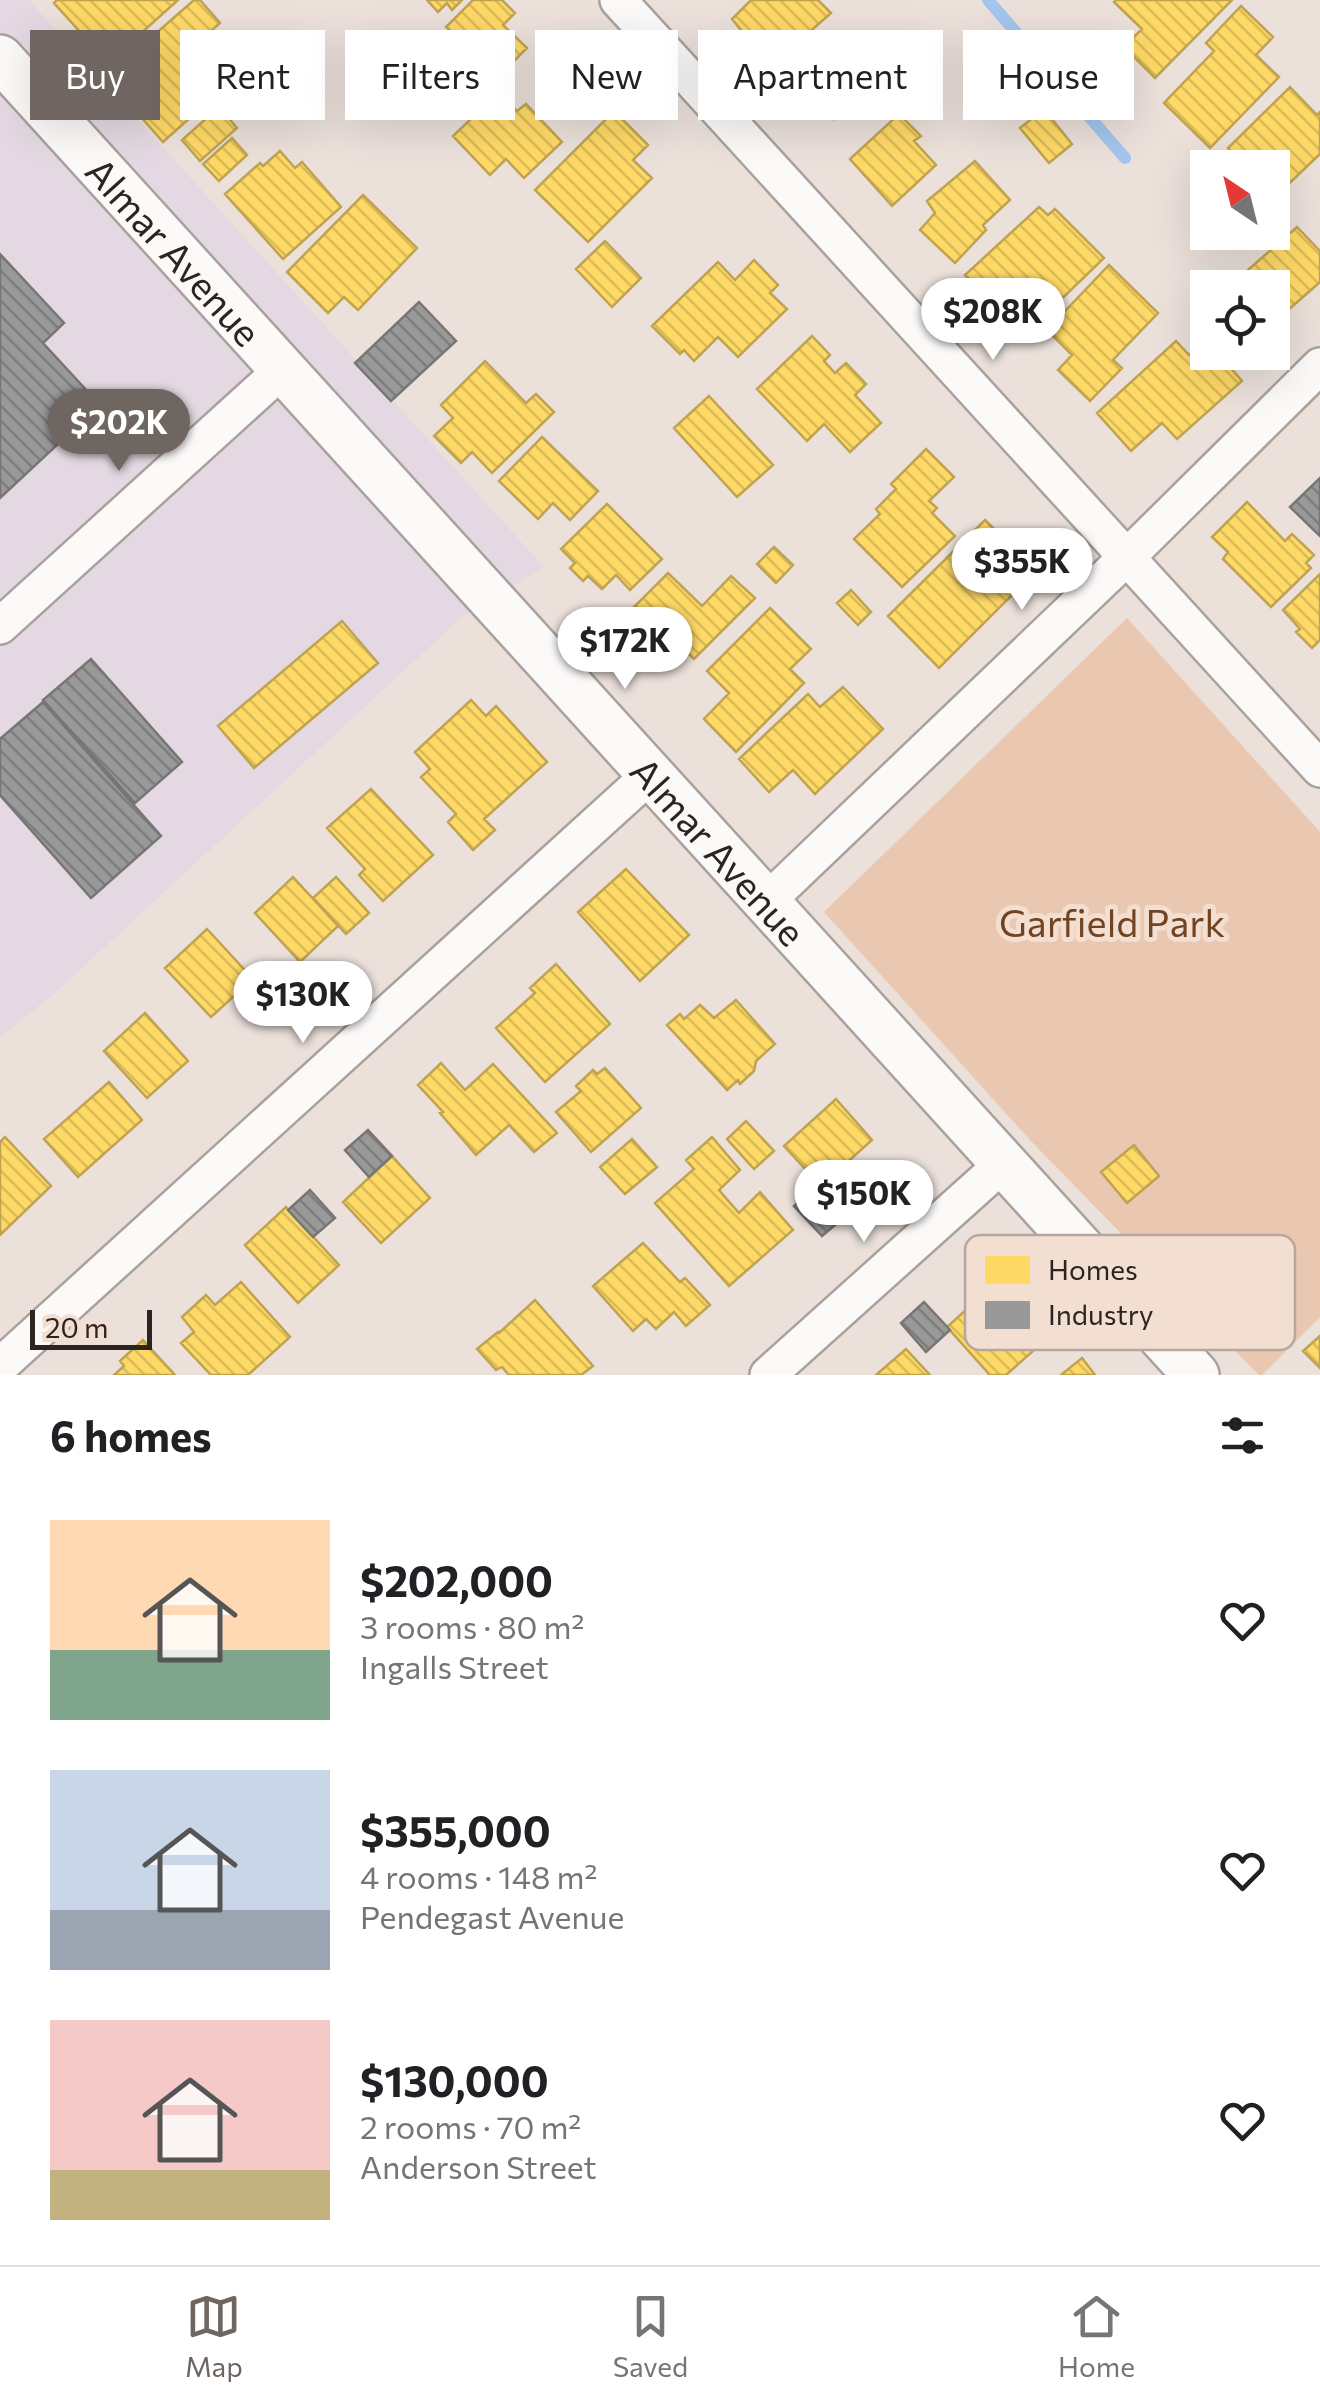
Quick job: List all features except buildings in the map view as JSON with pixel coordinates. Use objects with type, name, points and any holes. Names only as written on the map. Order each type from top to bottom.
[{"type":"street","points":[[618,0],[1320,770]]},
{"type":"street","name":"Almar Avenue","points":[[0,58],[1069,1235]]},
{"type":"street","points":[[766,902],[1127,558],[1320,366]]},
{"type":"street","points":[[0,626],[282,370]]},
{"type":"street","points":[[0,1366],[650,775]]},
{"type":"street","points":[[768,1375],[1004,1164]]},
{"type":"street","name":"Almar Avenue","points":[[1173,1350],[1196,1375]]},
{"type":"shaded area","points":[[0,0],[29,0],[56,30],[30,30],[30,120],[138,120],[544,567],[463,616],[56,992],[0,1037]]},
{"type":"green space","name":"Garfield Park","points":[[1127,618],[1320,832],[1320,1317],[1295,1342],[1295,1235],[1123,1235],[1030,1140],[824,912]]},
{"type":"green space","name":"Garfield Park","points":[[1235,1350],[1287,1350],[1262,1375]]},
{"type":"waterway","points":[[988,0],[1125,158]]}]
